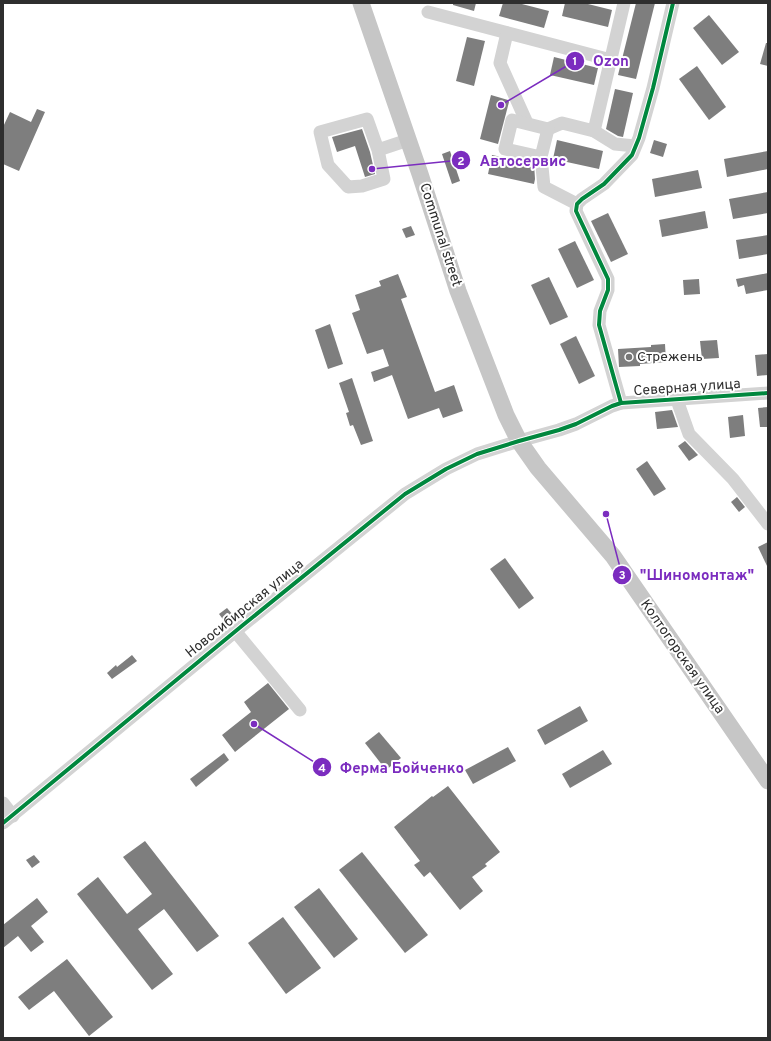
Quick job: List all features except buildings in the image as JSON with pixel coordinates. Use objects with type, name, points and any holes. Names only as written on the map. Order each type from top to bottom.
[{"type":"main road","name":"Communal street","points":[[361,3],[458,291],[506,415],[519,441]]},
{"type":"main road","name":"Колтогорская улица","points":[[519,441],[538,468],[613,556],[768,781]]},
{"type":"street","points":[[594,131],[624,3]]},
{"type":"street","points":[[621,404],[600,324],[600,311],[608,290],[608,279],[576,211],[577,204],[582,199],[604,184],[632,155],[639,138],[653,88],[673,3]]},
{"type":"street","points":[[428,12],[611,60]]},
{"type":"street","points":[[507,33],[500,63],[527,123]]},
{"type":"street","points":[[367,119],[378,150],[384,179],[362,186],[348,187],[328,165],[320,132],[367,119]]},
{"type":"street","points":[[540,157],[505,149],[512,120],[548,129],[562,123],[594,131],[615,144],[636,146]]},
{"type":"street","points":[[548,129],[540,157],[544,187],[577,204]]},
{"type":"street","points":[[378,150],[408,140]]},
{"type":"street","points":[[615,144],[618,169]]},
{"type":"street","name":"Северная улица","points":[[519,441],[576,424],[612,406],[621,404],[768,393]]},
{"type":"street","points":[[677,400],[689,434],[733,479],[768,524]]},
{"type":"street","name":"Новосибирская улица","points":[[8,820],[235,632],[405,494],[446,469],[477,454],[519,441]]},
{"type":"street","points":[[235,632],[300,710]]},
{"type":"street","points":[[3,803],[8,820]]},
{"type":"cycle path","points":[[621,403],[599,325],[600,311],[608,290],[608,279],[576,211],[577,204],[604,184],[632,155],[639,138],[653,88],[673,3]]},
{"type":"cycle path","points":[[3,823],[243,625],[405,494],[446,469],[477,454],[576,424],[621,403],[768,393]]},
{"type":"place","name":"Ozon","points":[[501,105]]},
{"type":"place","name":"Автосервис","points":[[372,169]]},
{"type":"place","name":"Стрежень","points":[[629,357]]},
{"type":"place","name":"\"Шиномонтаж\"","points":[[606,514]]},
{"type":"place","name":"Ферма Бойченко","points":[[254,724]]}]
